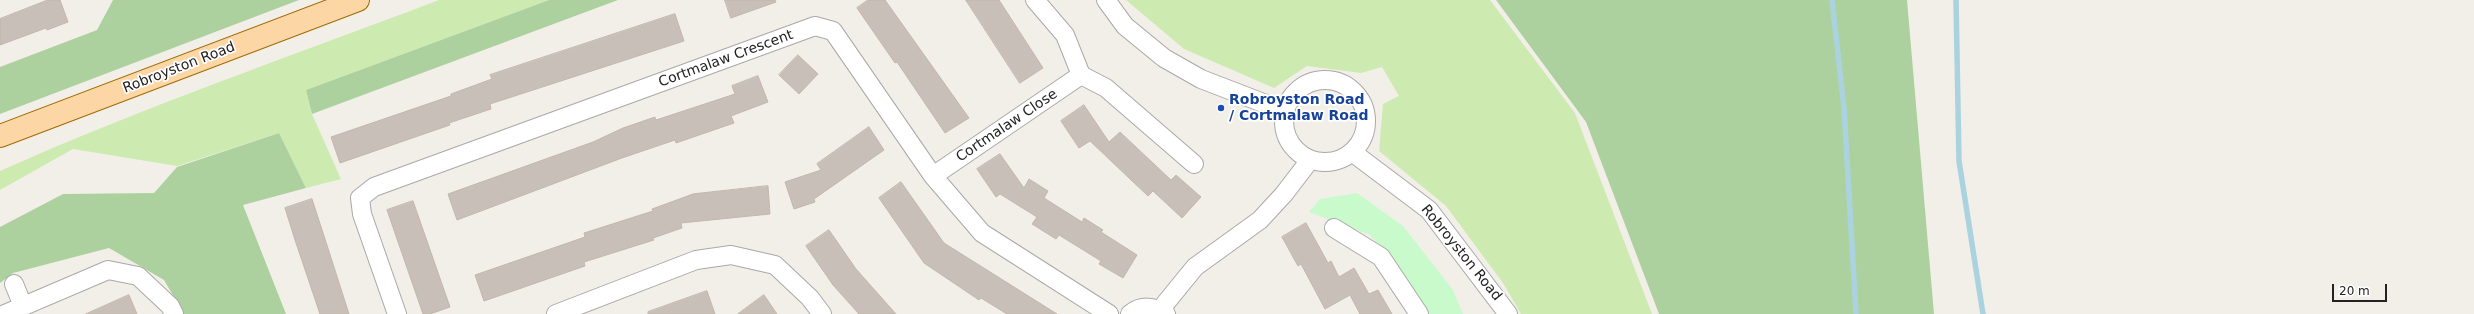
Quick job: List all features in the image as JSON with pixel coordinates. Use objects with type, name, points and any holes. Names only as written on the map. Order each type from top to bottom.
[{"type":"main road","name":"Robroyston Road","points":[[0,136],[358,0]]},
{"type":"street","points":[[1035,0],[1065,35],[1081,75],[1106,88],[1194,164]]},
{"type":"street","points":[[1106,0],[1125,26],[1164,58],[1201,79],[1284,111]]},
{"type":"street","name":"Cortmalaw Crescent","points":[[397,314],[362,214],[360,198],[374,187],[815,26],[833,31],[933,176],[982,233],[1109,314]]},
{"type":"street","name":"Cortmalaw Close","points":[[933,176],[1081,75]]},
{"type":"street","points":[[1320,80],[1331,80],[1354,91],[1360,98],[1367,122],[1366,133],[1352,152],[1336,162],[1323,164],[1310,160],[1293,150],[1286,136],[1284,111],[1295,92],[1306,85],[1320,80]]},
{"type":"street","name":"Robroyston Road","points":[[1352,152],[1429,210],[1508,314]]},
{"type":"street","points":[[1130,314],[1143,307],[1163,312],[1195,267],[1260,220],[1284,194],[1310,160]]},
{"type":"street","points":[[1334,228],[1381,257],[1419,314]]},
{"type":"street","points":[[556,314],[696,260],[731,255],[775,265],[810,298],[822,314]]},
{"type":"street","points":[[5,314],[108,270],[138,276],[170,306],[174,314]]},
{"type":"street","points":[[14,284],[23,306]]},
{"type":"green space","points":[[113,0],[299,0],[0,114],[0,67],[97,30]]},
{"type":"green space","points":[[439,0],[549,0],[306,90],[312,114],[341,179],[306,188],[279,133],[177,166],[73,149],[0,190],[0,171],[108,125],[218,82]]},
{"type":"green space","points":[[549,0],[618,0],[312,114],[306,90]]},
{"type":"green space","points":[[1126,0],[1490,0],[1575,113],[1652,314],[1521,314],[1503,283],[1446,206],[1379,151],[1383,104],[1399,96],[1382,67],[1361,73],[1307,66],[1274,88],[1184,49]]},
{"type":"green space","points":[[1496,0],[1907,0],[1934,314],[1659,314],[1586,122]]},
{"type":"green space","points":[[279,133],[306,188],[243,205],[286,314],[184,314],[164,280],[109,248],[13,273],[0,283],[0,227],[63,194],[154,193],[177,167]]},
{"type":"green space","points":[[1357,193],[1403,226],[1453,290],[1463,314],[1428,314],[1408,279],[1370,235],[1309,212],[1320,199]]},
{"type":"building","points":[[48,0],[60,0],[68,22],[47,30],[46,28],[0,45],[0,19]]},
{"type":"building","points":[[725,0],[775,0],[776,2],[731,18]]},
{"type":"building","points":[[868,0],[885,0],[969,118],[945,133],[897,62],[895,63],[857,8]]},
{"type":"building","points":[[966,0],[999,0],[1043,68],[1020,83]]},
{"type":"building","points":[[675,14],[684,41],[490,104],[491,109],[449,123],[450,125],[340,163],[331,137],[451,96],[451,94],[492,79],[490,75]]},
{"type":"building","points":[[798,55],[818,74],[799,94],[779,75]]},
{"type":"building","points":[[758,76],[768,102],[731,116],[734,123],[676,143],[675,140],[622,158],[457,220],[448,194],[593,142],[623,128],[655,117],[656,120],[735,94],[732,86]]},
{"type":"building","points":[[1084,105],[1109,142],[1120,132],[1171,180],[1176,175],[1201,197],[1182,218],[1153,191],[1148,196],[1090,141],[1079,148],[1061,121]]},
{"type":"building","points":[[869,127],[884,150],[814,199],[815,202],[794,209],[785,182],[821,170],[817,164]]},
{"type":"building","points":[[1000,154],[1024,188],[1029,179],[1048,191],[1044,198],[1082,222],[1084,218],[1103,230],[1101,232],[1137,255],[1123,278],[1099,264],[1101,261],[1059,235],[1056,239],[1032,224],[1037,217],[1000,194],[996,197],[977,169]]},
{"type":"building","points":[[901,182],[944,243],[1057,314],[1007,314],[981,298],[979,300],[924,263],[879,198]]},
{"type":"building","points":[[768,186],[770,214],[681,223],[682,228],[653,238],[654,240],[584,262],[585,266],[484,301],[475,275],[585,237],[584,233],[653,211],[652,209],[693,194]]},
{"type":"building","points":[[312,199],[349,314],[320,314],[295,240],[285,208]]},
{"type":"building","points":[[413,201],[450,307],[430,314],[423,314],[387,210]]},
{"type":"building","points":[[1306,223],[1328,263],[1331,261],[1339,277],[1354,268],[1369,294],[1378,290],[1392,314],[1360,314],[1350,295],[1325,309],[1301,264],[1298,266],[1282,237]]},
{"type":"building","points":[[829,230],[856,269],[896,314],[859,314],[833,285],[806,246]]},
{"type":"building","points":[[707,291],[715,314],[648,314],[648,312]]},
{"type":"building","points":[[129,295],[137,314],[86,314]]},
{"type":"building","points":[[764,295],[777,314],[738,314]]},
{"type":"waterway","points":[[1832,0],[1844,108],[1856,314]]},
{"type":"waterway","points":[[1956,0],[1959,161],[1983,314]]},
{"type":"place","name":"Robroyston Road / Cortmalaw Road","points":[[1221,108]]}]
